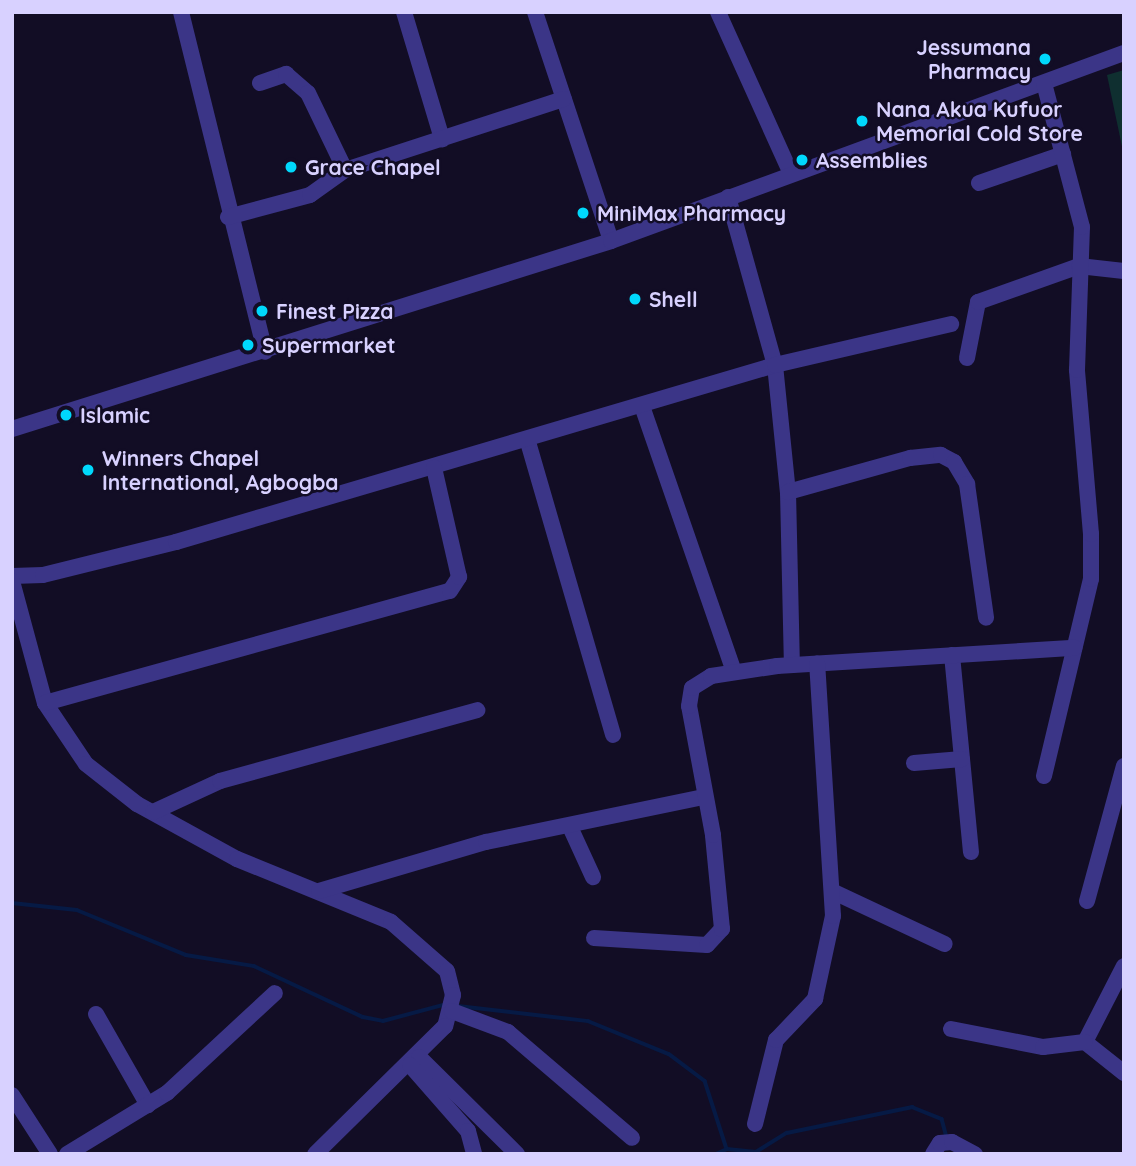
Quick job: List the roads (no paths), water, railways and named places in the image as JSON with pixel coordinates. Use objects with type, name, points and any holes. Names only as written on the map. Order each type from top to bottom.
[{"type":"street","points":[[181,12],[228,217],[265,352]]},
{"type":"street","points":[[404,12],[442,139]]},
{"type":"street","points":[[536,12],[611,241]]},
{"type":"street","points":[[718,12],[791,174]]},
{"type":"street","points":[[12,429],[265,352],[611,241],[1124,53]]},
{"type":"street","points":[[260,83],[286,74],[308,93],[345,170]]},
{"type":"street","points":[[1044,83],[1079,207],[1076,369],[1091,534],[1091,579],[1044,776]]},
{"type":"street","points":[[228,217],[310,195],[345,170],[564,99]]},
{"type":"street","points":[[979,183],[1063,154]]},
{"type":"street","points":[[728,197],[775,365],[788,492],[792,665]]},
{"type":"street","points":[[967,358],[978,302],[1079,266],[1124,271]]},
{"type":"street","points":[[315,1154],[414,1061],[452,1011],[452,980],[424,944],[391,922],[237,859],[153,812],[86,764],[45,703],[12,579],[43,575],[176,542],[528,442],[775,365],[951,324]]},
{"type":"street","points":[[642,406],[734,672]]},
{"type":"street","points":[[528,442],[612,735]]},
{"type":"street","points":[[788,492],[910,458],[941,455],[954,462],[967,484],[986,618]]},
{"type":"street","points":[[45,703],[450,592],[459,577],[434,468]]},
{"type":"street","points":[[594,938],[707,945],[716,939],[722,929],[715,854],[689,706],[692,688],[734,672],[792,665],[1074,648]]},
{"type":"street","points":[[952,655],[971,852]]},
{"type":"street","points":[[755,1124],[776,1040],[815,999],[836,893],[819,776],[817,664]]},
{"type":"street","points":[[153,812],[220,781],[477,710]]},
{"type":"street","points":[[914,763],[962,759]]},
{"type":"street","points":[[1087,901],[1124,766]]},
{"type":"street","points":[[319,891],[432,855],[571,829],[703,797]]},
{"type":"street","points":[[571,829],[593,877]]},
{"type":"street","points":[[836,893],[945,944]]},
{"type":"street","points":[[1085,1042],[1124,966]]},
{"type":"street","points":[[67,1154],[148,1105],[275,993]]},
{"type":"street","points":[[452,1011],[508,1032],[590,1109],[632,1138]]},
{"type":"street","points":[[96,1014],[148,1105]]},
{"type":"street","points":[[951,1029],[1043,1047],[1085,1042],[1124,1073]]},
{"type":"street","points":[[414,1061],[468,1131],[474,1154]]},
{"type":"street","points":[[414,1061],[517,1154]]},
{"type":"street","points":[[12,1095],[50,1154]]},
{"type":"street","points":[[933,1154],[940,1143],[952,1142],[975,1154]]},
{"type":"waterway","points":[[12,903],[77,910],[186,955],[254,966],[363,1017],[383,1021],[447,1004]]},
{"type":"waterway","points":[[458,1006],[588,1021],[669,1054],[705,1081],[727,1149],[756,1152],[787,1133],[912,1107],[942,1119],[947,1138]]},
{"type":"waterway","points":[[716,1154],[727,1149]]},
{"type":"place","name":"Jessumana Pharmacy","points":[[1045,59]]},
{"type":"place","name":"Nana Akua Kufuor Memorial Cold Store","points":[[862,121]]},
{"type":"place","name":"Assemblies","points":[[802,160]]},
{"type":"place","name":"Grace Chapel","points":[[291,167]]},
{"type":"place","name":"MiniMax Pharmacy","points":[[583,213]]},
{"type":"place","name":"Shell","points":[[635,299]]},
{"type":"place","name":"Finest Pizza","points":[[262,311]]},
{"type":"place","name":"Supermarket","points":[[248,345]]},
{"type":"place","name":"Islamic","points":[[66,415]]},
{"type":"place","name":"Winners Chapel International, Agbogba","points":[[88,470]]}]
